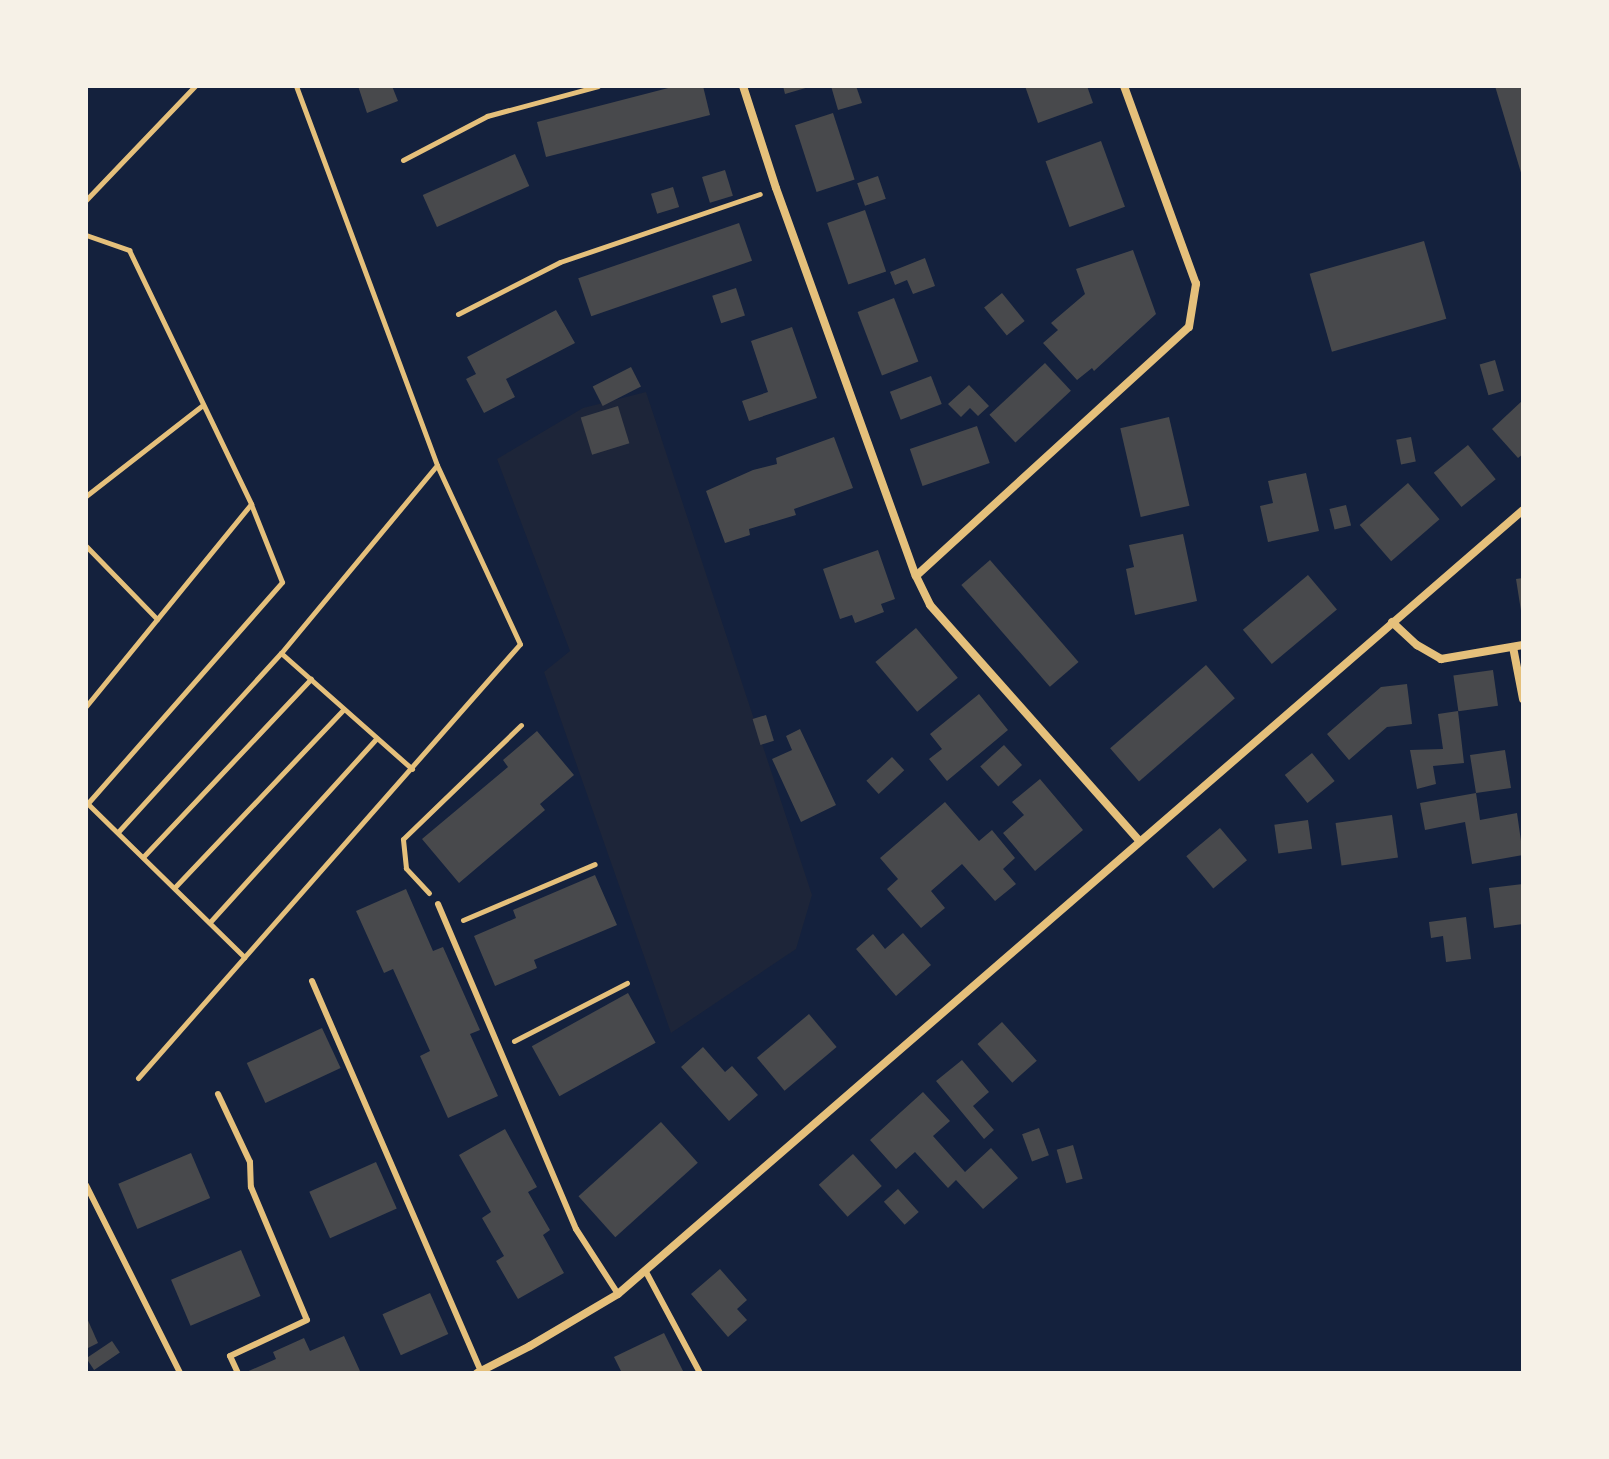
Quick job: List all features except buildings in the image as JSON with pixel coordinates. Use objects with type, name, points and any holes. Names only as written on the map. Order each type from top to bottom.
[{"type":"street","points":[[743,86],[776,188],[916,576],[930,605],[1139,840]]},
{"type":"street","points":[[916,576],[1189,327],[1196,284],[1124,86]]},
{"type":"street","points":[[479,1372],[618,1294],[1523,510]]},
{"type":"street","points":[[1392,622],[1417,645],[1441,659],[1518,646],[1523,699]]},
{"type":"lane","points":[[438,904],[576,1229],[618,1294]]},
{"type":"lane","points":[[312,981],[479,1372]]},
{"type":"lane","points":[[218,1094],[250,1162],[251,1187],[307,1320],[230,1356],[238,1373]]},
{"type":"lane","points":[[86,1185],[180,1373]]},
{"type":"lane","points":[[645,1270],[700,1373]]},
{"type":"path","points":[[86,200],[195,86]]},
{"type":"path","points":[[138,1078],[520,644],[437,465],[296,86]]},
{"type":"path","points":[[403,160],[487,116],[598,86]]},
{"type":"path","points":[[458,314],[560,262],[776,188]]},
{"type":"path","points":[[86,235],[129,250],[251,504],[282,582],[87,802],[244,957]]},
{"type":"path","points":[[86,496],[203,405]]},
{"type":"path","points":[[118,832],[281,653],[437,465]]},
{"type":"path","points":[[86,706],[251,504]]},
{"type":"path","points":[[86,546],[157,619]]},
{"type":"path","points":[[281,653],[412,769]]},
{"type":"path","points":[[143,857],[311,679]]},
{"type":"path","points":[[175,887],[344,709]]},
{"type":"path","points":[[438,904],[406,868],[403,839],[521,725]]},
{"type":"path","points":[[210,922],[377,738]]},
{"type":"path","points":[[448,927],[595,864]]},
{"type":"path","points":[[500,1048],[627,983]]},
{"type":"shaded area","points":[[646,392],[812,895],[796,949],[671,1033],[544,672],[570,651],[497,459],[583,408]]}]
